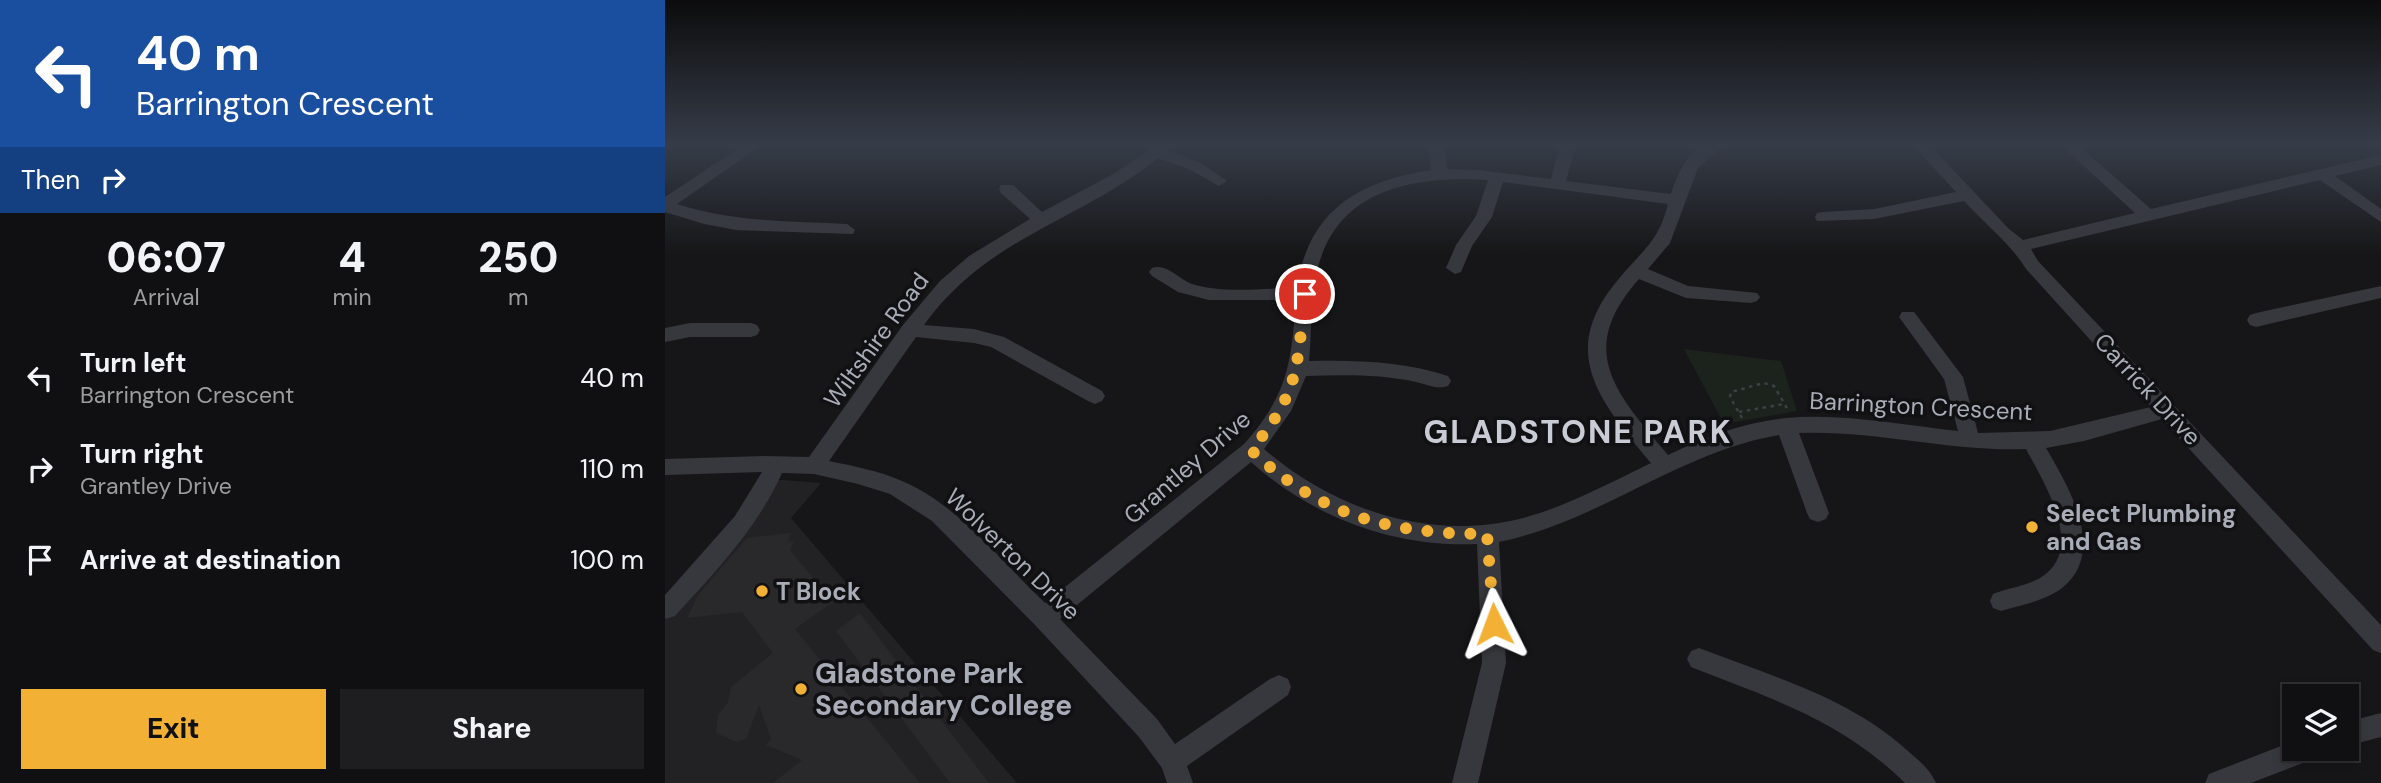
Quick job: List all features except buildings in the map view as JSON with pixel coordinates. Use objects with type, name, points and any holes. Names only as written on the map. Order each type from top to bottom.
[{"type":"street","points":[[665,206],[702,181]]},
{"type":"street","name":"Wiltshire Road","points":[[814,466],[937,294],[976,260],[1116,181]]},
{"type":"street","name":"Grantley Drive","points":[[1044,618],[1251,450],[1273,425],[1292,389],[1297,369],[1305,294],[1311,257],[1318,238],[1337,215],[1375,189],[1404,181]]},
{"type":"street","points":[[1455,268],[1464,245],[1484,217],[1496,181]]},
{"type":"street","name":"Grantley Drive","points":[[1524,181],[1678,200]]},
{"type":"street","points":[[1557,185],[1558,181]]},
{"type":"street","points":[[1665,465],[1627,418],[1603,381],[1596,355],[1596,342],[1602,316],[1669,233],[1681,181]]},
{"type":"street","name":"Carrick Drive","points":[[1954,181],[2002,232],[2020,246],[2032,265],[2379,641]]},
{"type":"street","points":[[2109,181],[2149,217]]},
{"type":"street","points":[[2020,246],[2292,181]]},
{"type":"street","points":[[2331,181],[2381,217]]},
{"type":"street","points":[[1007,189],[1042,221]]},
{"type":"street","points":[[1823,216],[1874,214],[1968,195]]},
{"type":"street","points":[[665,206],[704,219],[736,224],[847,230]]},
{"type":"street","points":[[1637,271],[1686,292],[1751,297]]},
{"type":"street","points":[[1158,272],[1184,288],[1209,294],[1305,294]]},
{"type":"street","points":[[2256,320],[2381,292]]},
{"type":"street","points":[[1908,317],[1953,377],[1969,439]]},
{"type":"street","points":[[665,335],[690,330],[751,330]]},
{"type":"street","points":[[909,330],[956,334],[997,342],[1095,396]]},
{"type":"street","points":[[1297,369],[1385,368],[1407,371],[1441,382]]},
{"type":"street","name":"Barrington Crescent","points":[[1251,450],[1278,476],[1311,498],[1347,514],[1410,530],[1442,534],[1487,534],[1543,521],[1580,507],[1665,465],[1747,432],[1788,420],[1969,439],[2032,441],[2094,430],[2167,410]]},
{"type":"street","points":[[1788,420],[1818,513]]},
{"type":"street","points":[[2001,601],[2035,591],[2059,577],[2069,561],[2073,540],[2068,519],[2055,484],[2032,441]]},
{"type":"street","points":[[667,609],[744,520],[776,464]]},
{"type":"street","name":"Wolverton Drive","points":[[665,467],[776,464],[814,466],[858,475],[897,488],[940,515],[1044,618],[1148,728],[1176,772]]},
{"type":"street","points":[[1465,783],[1494,663],[1493,604],[1487,534]]},
{"type":"street","points":[[1699,660],[1834,714],[1863,731],[1906,765],[1923,783]]},
{"type":"street","points":[[1176,772],[1279,687]]},
{"type":"street","points":[[2364,729],[2381,709]]},
{"type":"street","points":[[2218,783],[2282,759]]},
{"type":"path","points":[[1744,420],[1730,394],[1733,390],[1772,385],[1784,404],[1788,420]]},
{"type":"path","points":[[1739,412],[1784,404]]},
{"type":"shaded area","points":[[1684,349],[1781,361],[1797,411],[1724,424]]},
{"type":"shaded area","name":"Gladstone Park Secondary College","points":[[770,479],[821,483],[791,518],[1017,783],[665,783],[665,596]]},
{"type":"place","name":"Select Plumbing and Gas","points":[[2032,527]]},
{"type":"place","name":"T Block","points":[[762,591]]},
{"type":"place","name":"Gladstone Park Secondary College","points":[[801,689]]},
{"type":"district","name":"GLADSTONE PARK","points":[[1578,432]]},
{"type":"route","points":[[1305,294],[1297,369],[1292,389],[1273,425],[1251,450],[1278,476],[1311,498],[1347,514],[1410,530],[1442,534],[1487,534],[1494,624]]}]
